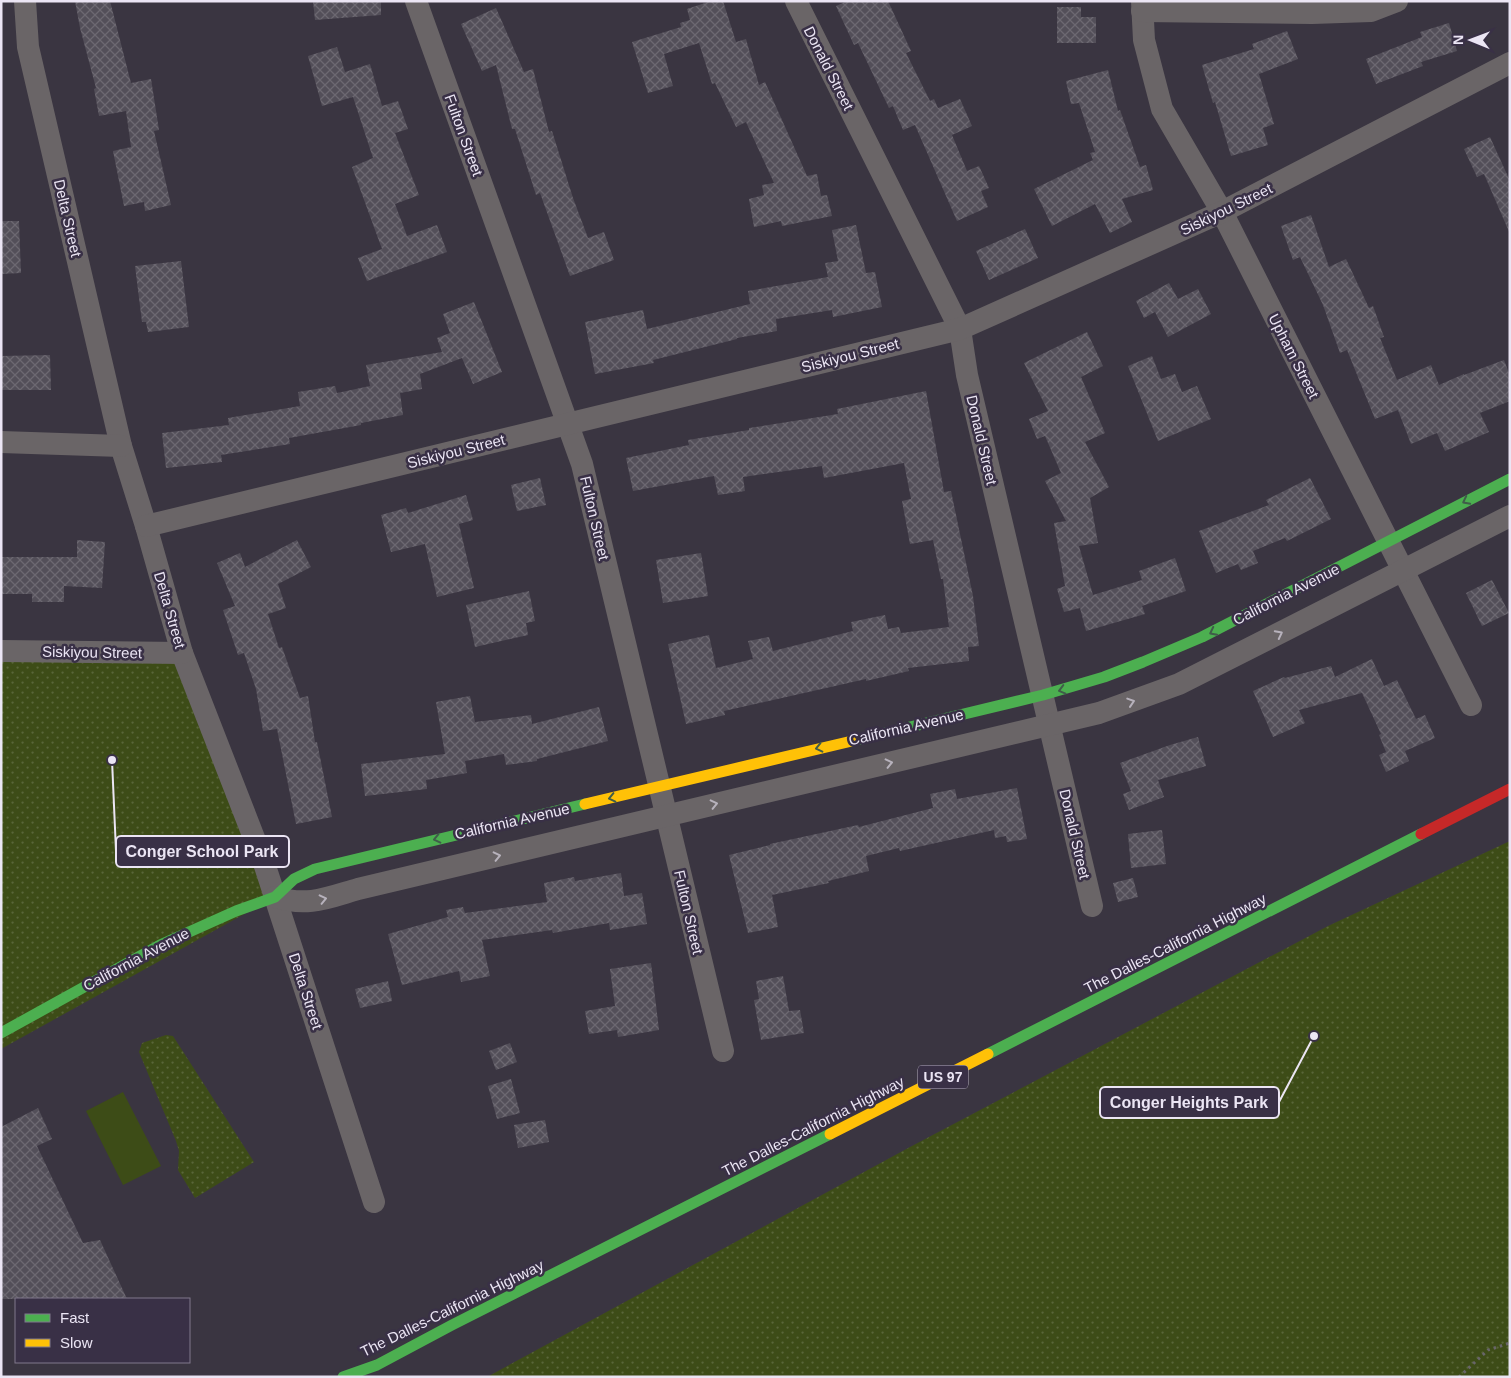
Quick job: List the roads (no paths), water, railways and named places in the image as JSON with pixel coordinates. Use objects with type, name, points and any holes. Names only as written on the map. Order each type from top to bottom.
[{"type":"main road","name":"California Avenue","points":[[1,1032],[160,945],[236,911],[275,897],[287,884],[315,869],[1096,680],[1166,654],[1202,637],[1510,479]]},
{"type":"main road","name":"The Dalles-California Highway","points":[[343,1377],[377,1365],[452,1325],[1510,789]]},
{"type":"street","name":"Delta Street","points":[[25,1],[28,47],[121,446],[182,653],[275,897],[374,1202]]},
{"type":"street","name":"Fulton Street","points":[[416,1],[569,423],[582,464],[723,1051]]},
{"type":"street","name":"Donald Street","points":[[796,1],[960,329],[967,375],[1092,906]]},
{"type":"street","points":[[1142,6],[1312,13],[1370,10],[1397,1]]},
{"type":"street","name":"Upham Street","points":[[1142,6],[1144,40],[1162,109],[1222,212],[1471,705]]},
{"type":"street","name":"Siskiyou Street","points":[[146,526],[960,329],[1222,212],[1510,63]]},
{"type":"street","points":[[1,442],[121,446]]},
{"type":"street","name":"California Avenue","points":[[275,897],[292,902],[323,900],[368,886],[1098,713],[1179,684],[1510,516]]},
{"type":"street","name":"Siskiyou Street","points":[[1,651],[182,653]]},
{"type":"place","name":"Conger School Park","points":[[112,760]]},
{"type":"place","name":"Conger Heights Park","points":[[1314,1036]]}]
